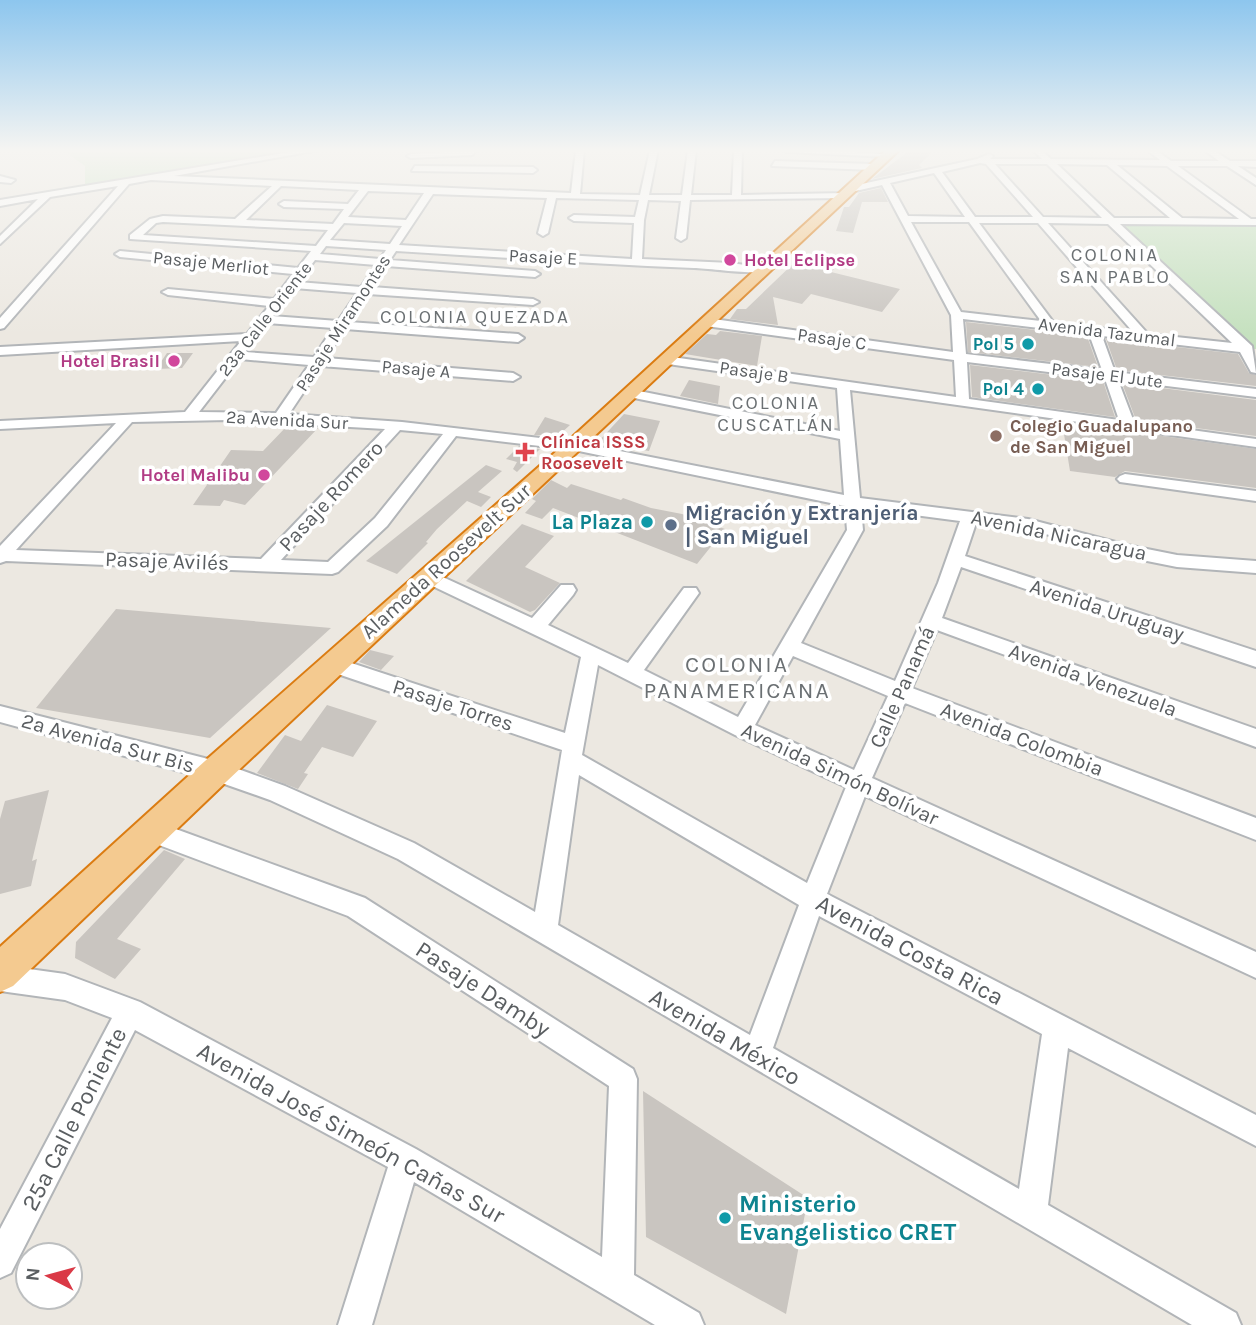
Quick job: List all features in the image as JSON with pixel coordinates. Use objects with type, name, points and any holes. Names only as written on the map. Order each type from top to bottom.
[{"type":"highway","name":"Alameda Roosevelt Sur","points":[[0,975],[151,831],[826,212]]},
{"type":"street","points":[[0,241],[30,212]]},
{"type":"street","points":[[0,325],[100,212]]},
{"type":"street","points":[[238,222],[249,212]]},
{"type":"street","name":"23a Calle Oriente","points":[[189,416],[347,212]]},
{"type":"street","name":"Pasaje Miramontes","points":[[279,419],[343,325],[414,212]]},
{"type":"street","points":[[543,233],[548,212]]},
{"type":"street","points":[[637,262],[641,212]]},
{"type":"street","points":[[681,238],[684,212]]},
{"type":"street","points":[[900,212],[957,315],[963,403]]},
{"type":"street","points":[[966,212],[1050,326]]},
{"type":"street","points":[[1033,212],[1144,337]]},
{"type":"street","points":[[1102,212],[1250,349],[1256,369]]},
{"type":"street","points":[[1168,212],[1180,222]]},
{"type":"street","points":[[1238,212],[1253,222]]},
{"type":"street","points":[[574,218],[639,220]]},
{"type":"street","points":[[408,223],[163,219],[153,221],[134,236],[320,249],[384,262],[535,274]]},
{"type":"street","points":[[904,219],[1253,222]]},
{"type":"street","name":"Pasaje E","points":[[320,249],[393,247],[731,266],[762,271]]},
{"type":"street","name":"Pasaje Merliot","points":[[120,254],[302,272]]},
{"type":"street","points":[[292,285],[533,302]]},
{"type":"street","points":[[168,292],[277,303]]},
{"type":"street","name":"Avenida Tazumal","points":[[957,315],[1250,349]]},
{"type":"street","points":[[263,319],[518,338]]},
{"type":"street","name":"Pasaje C","points":[[706,322],[958,357]]},
{"type":"street","points":[[1094,331],[1128,425]]},
{"type":"street","points":[[0,351],[250,337]]},
{"type":"street","name":"Pasaje A","points":[[236,355],[513,377]]},
{"type":"street","name":"Pasaje El Jute","points":[[958,357],[1256,393]]},
{"type":"street","name":"Pasaje B","points":[[664,360],[843,385]]},
{"type":"street","points":[[741,729],[855,530],[845,436],[843,385],[1256,443]]},
{"type":"street","points":[[629,393],[845,436]]},
{"type":"street","name":"2a Avenida Sur","points":[[0,425],[189,416],[279,419],[396,426],[574,446]]},
{"type":"street","points":[[1,556],[128,418]]},
{"type":"street","name":"Pasaje Romero","points":[[266,565],[396,426]]},
{"type":"street","name":"Pasaje Avilés","points":[[1,556],[332,568],[381,522],[452,432]]},
{"type":"street","name":"Avenida Nicaragua","points":[[574,446],[852,502],[1028,524],[1127,551],[1177,561],[1256,567]]},
{"type":"street","points":[[1125,479],[1256,496]]},
{"type":"street","name":"Calle Panamá","points":[[757,1054],[859,784],[958,560],[970,515]]},
{"type":"street","name":"Avenida Uruguay","points":[[958,560],[1256,659]]},
{"type":"street","name":"Avenida Simón Bolívar","points":[[428,578],[536,626],[741,729],[1256,965]]},
{"type":"street","points":[[536,626],[567,590]]},
{"type":"street","points":[[631,673],[690,593]]},
{"type":"street","name":"Avenida Venezuela","points":[[931,621],[1256,738]]},
{"type":"street","name":"Avenida Colombia","points":[[789,646],[900,692],[1256,830]]},
{"type":"street","points":[[544,932],[572,752],[591,653]]},
{"type":"street","name":"Pasaje Torres","points":[[333,664],[572,752]]},
{"type":"street","name":"2a Avenida Sur Bis","points":[[0,714],[216,771]]},
{"type":"street","name":"Avenida Costa Rica","points":[[572,752],[813,900],[1256,1131]]},
{"type":"street","name":"Avenida México","points":[[216,771],[276,793],[407,851],[1224,1325]]},
{"type":"street","name":"Pasaje Damby","points":[[151,831],[356,907],[623,1079],[617,1283]]},
{"type":"street","name":"Avenida José Simeón Cañas Sur","points":[[0,975],[65,987],[130,1012],[405,1160],[687,1325]]},
{"type":"street","name":"25a Calle Poniente","points":[[0,1262],[130,1012]]},
{"type":"street","points":[[1031,1213],[1057,1027]]},
{"type":"street","points":[[355,1325],[405,1160]]},
{"type":"green space","points":[[1111,221],[1256,224],[1256,349],[1244,348]]},
{"type":"building","points":[[842,212],[859,212],[853,233],[836,231]]},
{"type":"building","points":[[798,259],[835,268],[831,272],[900,289],[882,312],[811,294],[802,304],[773,297],[778,325],[730,319],[737,309],[746,309]]},
{"type":"building","name":"Pol 5","points":[[966,322],[1087,336],[1098,367],[968,352]]},
{"type":"building","points":[[720,331],[762,336],[757,366],[685,354],[707,334],[716,335]]},
{"type":"building","points":[[1106,339],[1238,354],[1249,373],[1256,375],[1256,386],[1117,370]]},
{"type":"building","points":[[167,353],[193,353],[182,368],[156,369]]},
{"type":"building","name":"Pol 4","points":[[970,365],[1103,381],[1115,417],[972,397]]},
{"type":"building","points":[[689,380],[720,386],[718,404],[680,396]]},
{"type":"building","points":[[1122,383],[1256,400],[1256,436],[1136,420]]},
{"type":"building","points":[[624,414],[660,421],[649,451],[598,442]]},
{"type":"building","points":[[545,417],[570,425],[558,436],[534,435]]},
{"type":"building","points":[[1062,422],[1256,449],[1256,488],[1125,471],[1115,477],[1070,471]]},
{"type":"building","points":[[287,426],[318,428],[245,505],[224,500],[220,506],[193,505],[231,450],[263,451]]},
{"type":"building","name":"Clínica ISSS Roosevelt","points":[[519,446],[540,449],[517,472],[513,469],[517,462],[506,459]]},
{"type":"building","points":[[486,465],[502,471],[478,492],[491,497],[481,507],[467,501],[437,529],[426,542],[428,543],[397,574],[366,561]]},
{"type":"building","name":"La Plaza","points":[[551,480],[567,488],[571,484],[621,500],[623,498],[651,508],[682,514],[725,529],[697,564],[553,508],[542,519],[525,513],[536,501],[532,499]]},
{"type":"building","points":[[522,524],[554,536],[525,567],[560,583],[530,612],[466,581]]},
{"type":"building","points":[[116,609],[331,628],[210,738],[36,708]]},
{"type":"building","points":[[370,650],[394,656],[381,670],[359,662]]},
{"type":"building","points":[[327,705],[377,721],[353,757],[322,747],[304,773],[308,774],[298,789],[257,773],[285,735],[301,741]]},
{"type":"building","points":[[49,790],[32,861],[37,859],[31,886],[0,894],[0,819],[5,801]]},
{"type":"building","points":[[164,850],[185,859],[117,939],[141,949],[115,979],[75,958],[76,942]]},
{"type":"building","name":"Ministerio Evangelistico CRET","points":[[643,1091],[808,1198],[786,1314],[646,1237]]},
{"type":"place","name":"Hotel Eclipse","points":[[730,260]]},
{"type":"place","name":"Pol 5","points":[[1028,344]]},
{"type":"place","name":"Hotel Brasil","points":[[174,361]]},
{"type":"place","name":"Pol 4","points":[[1038,389]]},
{"type":"place","name":"Colegio Guadalupano de San Miguel","points":[[996,436]]},
{"type":"place","name":"Clínica ISSS Roosevelt","points":[[525,452]]},
{"type":"place","name":"Hotel Malibu","points":[[264,475]]},
{"type":"place","name":"La Plaza","points":[[647,522]]},
{"type":"place","name":"Migración y Extranjería | San Miguel","points":[[671,525]]},
{"type":"place","name":"Ministerio Evangelistico CRET","points":[[725,1218]]},
{"type":"district","name":"COLONIA SAN PABLO","points":[[1115,265]]},
{"type":"district","name":"COLONIA QUEZADA","points":[[475,316]]},
{"type":"district","name":"COLONIA CUSCATLÁN","points":[[776,413]]},
{"type":"district","name":"COLONIA PANAMERICANA","points":[[737,677]]}]
